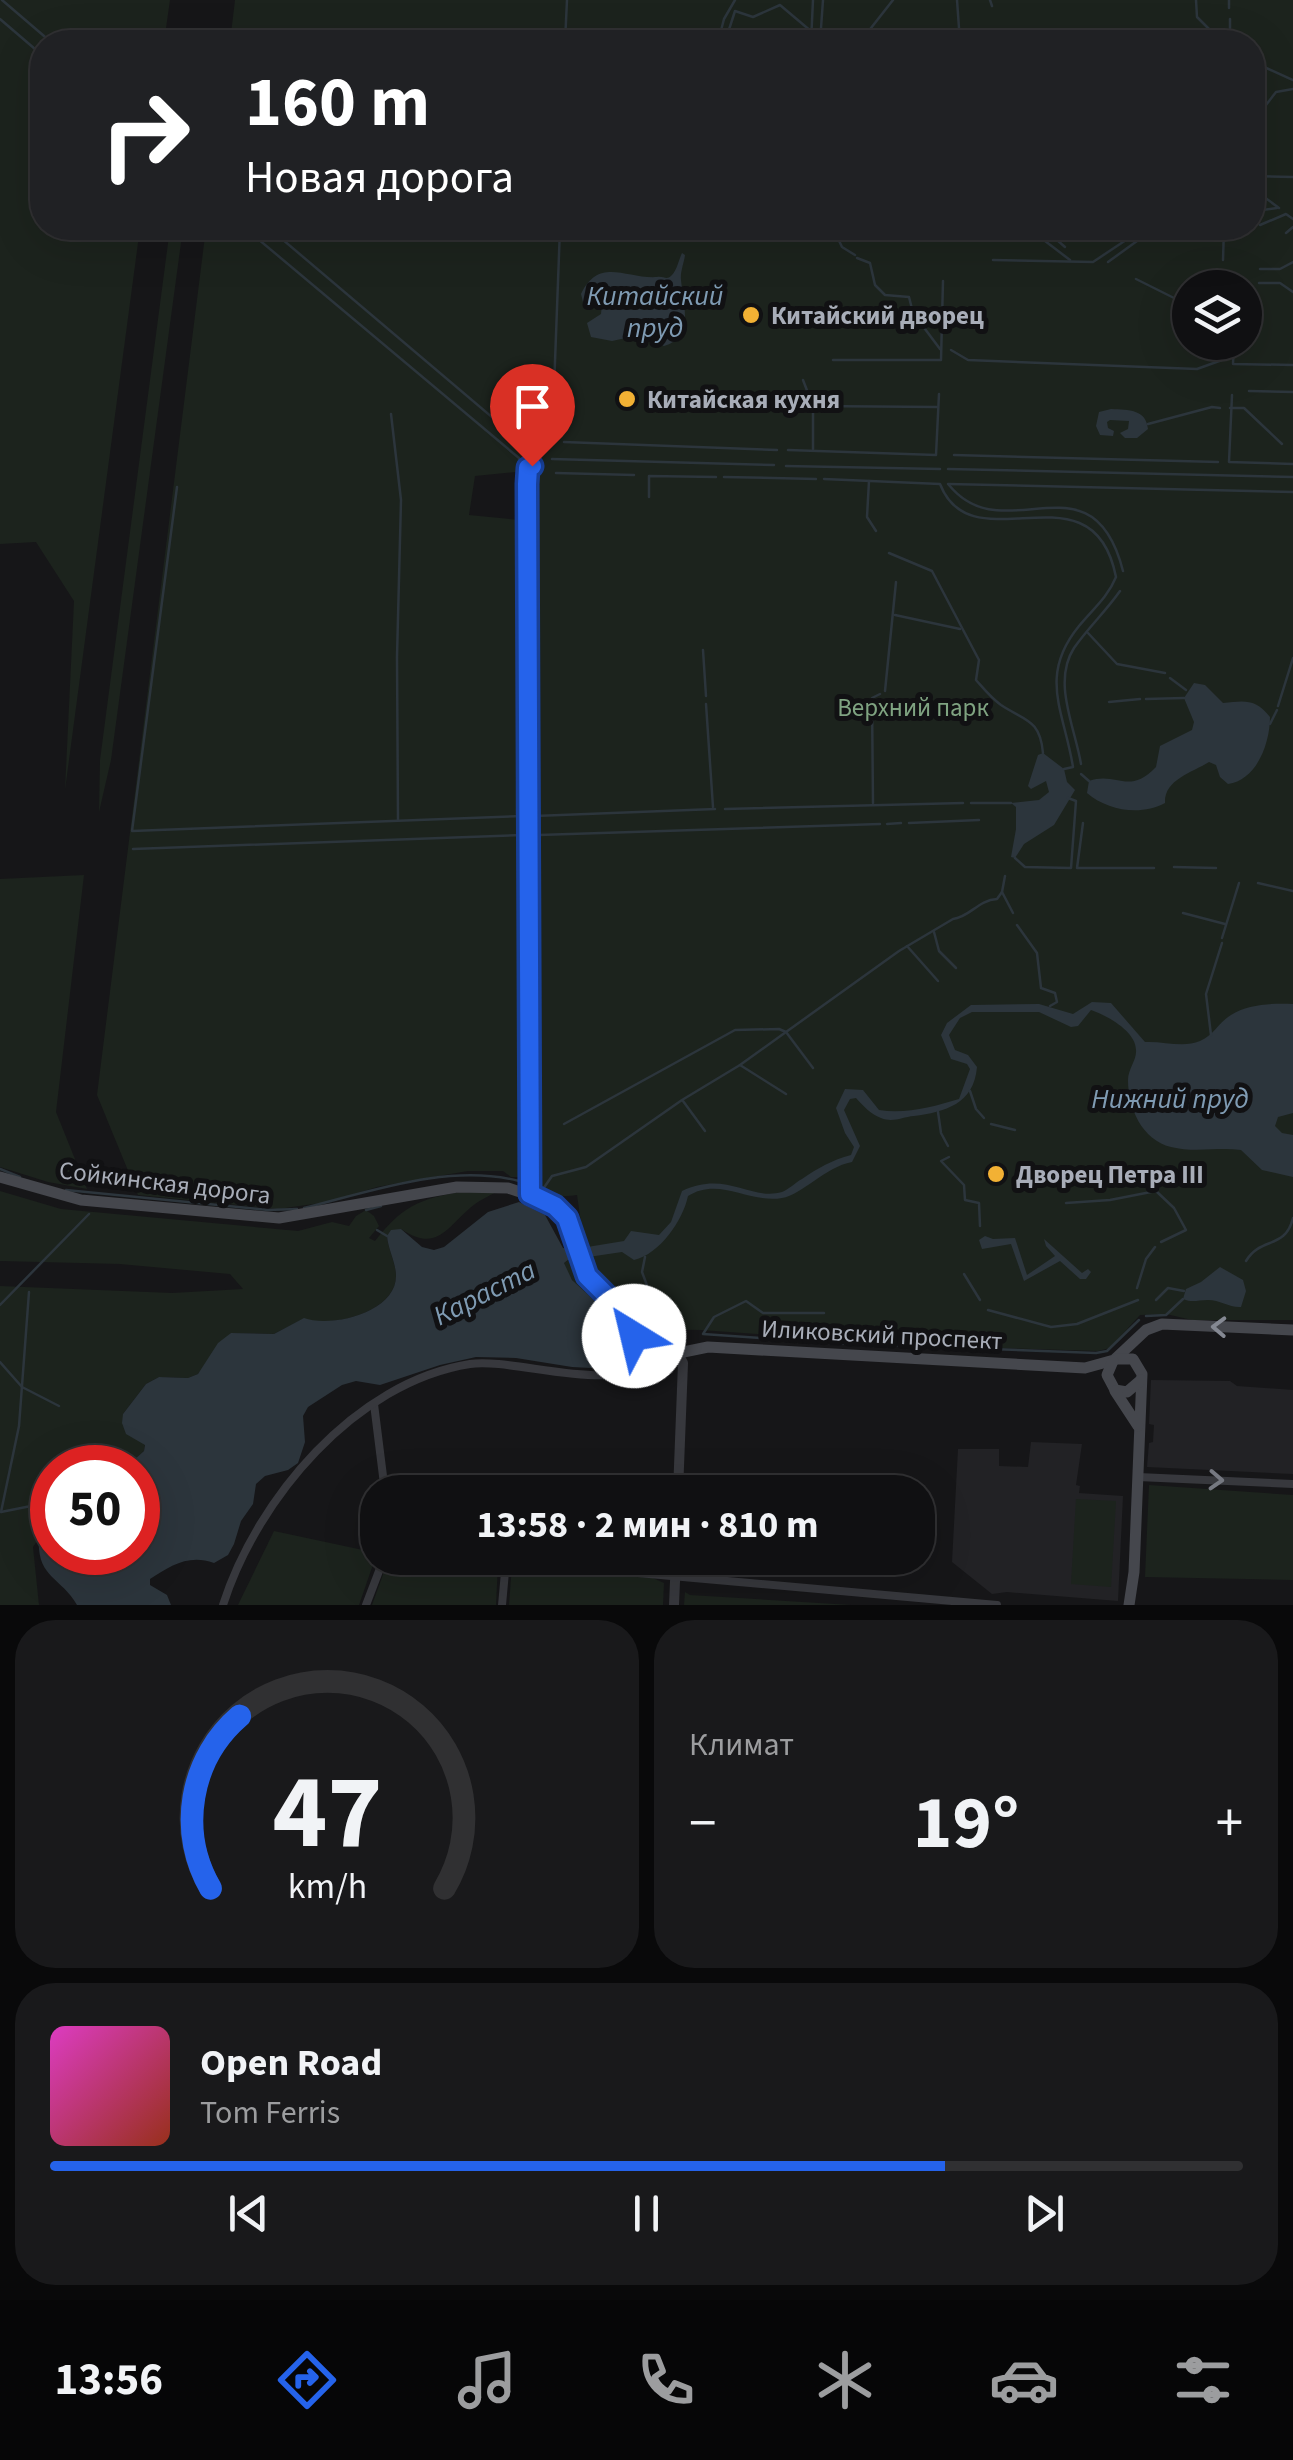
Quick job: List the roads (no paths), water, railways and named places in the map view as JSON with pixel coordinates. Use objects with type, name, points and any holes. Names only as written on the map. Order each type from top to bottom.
[{"type":"main road","name":"Сойкинская дорога","points":[[0,1178],[81,1200],[266,1218],[299,1216],[471,1185],[530,1194],[562,1212],[572,1226],[587,1276],[617,1306],[640,1343],[655,1356]]},
{"type":"main road","name":"Иликовский проспект","points":[[655,1356],[708,1348],[1085,1368],[1115,1360],[1146,1330],[1162,1324],[1293,1330]]},
{"type":"main road","points":[[1129,1605],[1134,1572],[1140,1434],[1142,1377],[1133,1359],[1115,1360],[1106,1375],[1136,1420],[1140,1434]]},
{"type":"main road","points":[[1085,1368],[1100,1373],[1114,1389],[1127,1392],[1142,1377]]},
{"type":"street","points":[[530,1194],[527,484],[528,468],[532,466]]},
{"type":"street","points":[[678,1354],[683,1363],[679,1475]]},
{"type":"street","points":[[223,1605],[247,1546],[274,1502],[318,1452],[374,1404],[428,1375],[474,1364],[610,1376],[650,1362],[655,1356]]},
{"type":"street","points":[[374,1404],[383,1475]]},
{"type":"street","points":[[1138,1477],[1293,1484]]},
{"type":"street","points":[[366,1605],[377,1575]]},
{"type":"street","points":[[502,1605],[505,1575]]},
{"type":"street","points":[[664,1575],[996,1605]]},
{"type":"street","points":[[674,1605],[675,1576]]},
{"type":"water","name":"Китайский пруд","points":[[682,253],[685,318],[674,342],[664,346],[635,336],[612,341],[591,337],[587,323],[601,314],[602,304],[583,302],[581,294],[588,282],[605,272],[668,278]]},
{"type":"water","points":[[1111,409],[1140,414],[1148,429],[1137,438],[1125,438],[1120,433],[1128,429],[1129,421],[1110,420],[1108,428],[1114,431],[1113,436],[1100,435],[1096,426],[1099,412]]},
{"type":"water","points":[[1194,683],[1205,685],[1223,703],[1254,704],[1270,717],[1264,749],[1247,776],[1228,784],[1220,777],[1216,765],[1209,762],[1174,783],[1165,803],[1146,809],[1115,808],[1087,793],[1089,781],[1130,782],[1146,776],[1156,767],[1160,746],[1192,730],[1194,722],[1184,698]]},
{"type":"water","points":[[1043,753],[1064,769],[1067,782],[1075,790],[1054,825],[1024,844],[1015,858],[1011,857],[1016,807],[1011,803],[1039,800],[1049,792],[1046,781],[1031,789],[1028,786],[1038,755]]},
{"type":"water","points":[[1092,1002],[1111,1003],[1145,1042],[1180,1044],[1205,1039],[1227,1018],[1245,1008],[1293,1004],[1293,1113],[1278,1117],[1275,1126],[1282,1133],[1293,1135],[1293,1177],[1262,1170],[1241,1150],[1180,1149],[1152,1138],[1134,1112],[1129,1091],[1135,1043],[1126,1030],[1104,1016],[1091,1010],[1078,1026],[1071,1027],[1039,1012],[972,1012],[960,1018],[949,1035],[955,1050],[968,1055],[977,1067],[970,1090],[956,1104],[936,1112],[890,1120],[874,1115],[856,1098],[850,1099],[844,1110],[860,1146],[852,1162],[782,1198],[723,1189],[700,1191],[688,1196],[669,1235],[644,1257],[634,1260],[622,1252],[564,1263],[572,1280],[611,1316],[619,1342],[609,1363],[591,1368],[476,1357],[380,1385],[356,1381],[342,1385],[308,1407],[303,1416],[305,1442],[298,1463],[265,1476],[256,1484],[253,1504],[241,1521],[228,1555],[214,1563],[180,1563],[160,1573],[160,1445],[145,1445],[126,1434],[123,1414],[146,1384],[159,1377],[188,1378],[198,1374],[218,1343],[231,1333],[274,1334],[304,1318],[345,1319],[374,1308],[393,1289],[396,1276],[387,1236],[391,1230],[401,1229],[422,1247],[434,1250],[444,1247],[488,1212],[519,1202],[545,1215],[563,1248],[624,1241],[631,1231],[659,1235],[671,1222],[682,1191],[698,1185],[725,1184],[759,1193],[782,1192],[825,1165],[851,1155],[854,1147],[836,1108],[845,1089],[863,1090],[879,1110],[889,1111],[919,1109],[959,1099],[970,1069],[967,1064],[951,1059],[941,1035],[947,1023],[971,1005],[1039,1004],[1073,1014]]},
{"type":"water","points":[[985,1236],[1015,1238],[1027,1275],[1055,1256],[1044,1239],[1082,1273],[1088,1269],[1091,1272],[1086,1279],[1080,1279],[1060,1261],[1024,1281],[1011,1244],[982,1249],[979,1240]]},
{"type":"water","points":[[1220,1267],[1243,1280],[1246,1291],[1241,1307],[1183,1299],[1186,1289]]},
{"type":"water","points":[[50,1575],[157,1575],[150,1579],[150,1585],[167,1595],[171,1605],[77,1605]]},
{"type":"waterway","points":[[2,0],[37,30]]},
{"type":"waterway","points":[[566,30],[567,0]]},
{"type":"waterway","points":[[721,30],[735,0]]},
{"type":"waterway","points":[[812,30],[813,0]]},
{"type":"waterway","points":[[821,30],[823,0]]},
{"type":"waterway","points":[[869,30],[893,0]]},
{"type":"waterway","points":[[957,0],[959,30]]},
{"type":"waterway","points":[[990,0],[992,6]]},
{"type":"waterway","points":[[1196,0],[1197,17],[1210,30]]},
{"type":"waterway","points":[[1229,0],[1229,8]]},
{"type":"waterway","points":[[729,30],[735,11],[753,17],[780,5],[810,30]]},
{"type":"waterway","points":[[0,19],[30,45]]},
{"type":"waterway","points":[[1230,19],[1230,30]]},
{"type":"waterway","points":[[1265,67],[1293,80]]},
{"type":"waterway","points":[[1265,106],[1276,92],[1293,89]]},
{"type":"waterway","points":[[1265,176],[1293,177]]},
{"type":"waterway","points":[[1265,198],[1279,208]]},
{"type":"waterway","points":[[1265,210],[1277,208]]},
{"type":"waterway","points":[[1265,223],[1286,214],[1293,219]]},
{"type":"waterway","points":[[1286,233],[1293,227]]},
{"type":"waterway","points":[[259,240],[519,458],[520,476]]},
{"type":"waterway","points":[[283,240],[539,457]]},
{"type":"waterway","points":[[552,442],[560,240]]},
{"type":"waterway","points":[[839,240],[855,255]]},
{"type":"waterway","points":[[1044,240],[1070,260]]},
{"type":"waterway","points":[[1057,240],[1065,247]]},
{"type":"waterway","points":[[993,260],[1093,262],[1126,240]]},
{"type":"waterway","points":[[1108,262],[1138,240]]},
{"type":"waterway","points":[[1223,260],[1224,240]]},
{"type":"waterway","points":[[857,258],[870,263],[875,285],[885,295],[909,297],[913,313],[940,349]]},
{"type":"waterway","points":[[1260,269],[1280,269],[1293,262]]},
{"type":"waterway","points":[[1136,279],[1172,297]]},
{"type":"waterway","points":[[833,360],[941,360],[943,281]]},
{"type":"waterway","points":[[1262,283],[1280,283],[1293,292]]},
{"type":"waterway","points":[[951,350],[968,360],[1197,369],[1222,360]]},
{"type":"waterway","points":[[1233,360],[1233,364],[1293,365]]},
{"type":"waterway","points":[[803,380],[813,406],[813,449]]},
{"type":"waterway","points":[[1249,391],[1293,392]]},
{"type":"waterway","points":[[788,450],[936,455],[939,394]]},
{"type":"waterway","points":[[1232,395],[1229,462],[1293,464]]},
{"type":"waterway","points":[[813,406],[937,407]]},
{"type":"waterway","points":[[1148,424],[1220,408]]},
{"type":"waterway","points":[[1230,408],[1244,408],[1282,444]]},
{"type":"waterway","points":[[391,414],[401,500],[398,820]]},
{"type":"waterway","points":[[564,442],[777,450]]},
{"type":"waterway","points":[[954,455],[1218,462]]},
{"type":"waterway","points":[[552,459],[774,465]]},
{"type":"waterway","points":[[786,466],[940,469]]},
{"type":"waterway","points":[[948,469],[1293,477]]},
{"type":"waterway","points":[[556,473],[634,475]]},
{"type":"waterway","points":[[649,497],[649,476],[716,477]]},
{"type":"waterway","points":[[724,477],[816,479]]},
{"type":"waterway","points":[[824,479],[940,484],[956,507],[978,517],[1059,518],[1083,525],[1103,543],[1116,577],[1067,644],[1057,678],[1073,767],[1064,769]]},
{"type":"waterway","points":[[869,481],[867,517],[876,531]]},
{"type":"waterway","points":[[948,484],[1293,492]]},
{"type":"waterway","points":[[949,485],[971,503],[995,510],[1069,509],[1090,516],[1109,535],[1123,571]]},
{"type":"waterway","points":[[177,487],[132,831],[523,816]]},
{"type":"waterway","points":[[520,490],[520,509]]},
{"type":"waterway","points":[[517,814],[519,521]]},
{"type":"waterway","points":[[889,553],[932,571],[979,660],[976,680],[997,702],[1035,727],[1043,753]]},
{"type":"waterway","points":[[885,691],[896,582]]},
{"type":"waterway","points":[[1081,764],[1065,690],[1068,661],[1079,641],[1120,591]]},
{"type":"waterway","points":[[895,615],[960,629]]},
{"type":"waterway","points":[[1088,633],[1117,664],[1165,673]]},
{"type":"waterway","points":[[703,650],[706,696]]},
{"type":"waterway","points":[[1278,706],[1293,658]]},
{"type":"waterway","points":[[1170,678],[1186,690]]},
{"type":"waterway","points":[[873,803],[872,698],[880,694]]},
{"type":"waterway","points":[[1146,699],[1184,698]]},
{"type":"waterway","points":[[1109,702],[1140,699]]},
{"type":"waterway","points":[[706,704],[713,807]]},
{"type":"waterway","points":[[1270,724],[1277,710]]},
{"type":"waterway","points":[[1081,774],[1089,781]]},
{"type":"waterway","points":[[1015,858],[1025,867],[1071,868],[1076,801],[1068,798]]},
{"type":"waterway","points":[[725,809],[963,803]]},
{"type":"waterway","points":[[971,803],[1011,803]]},
{"type":"waterway","points":[[535,816],[715,809]]},
{"type":"waterway","points":[[909,823],[979,820]]},
{"type":"waterway","points":[[887,824],[901,823]]},
{"type":"waterway","points":[[1083,823],[1077,868],[1154,868]]},
{"type":"waterway","points":[[539,835],[880,824]]},
{"type":"waterway","points":[[133,849],[522,835],[523,1127]]},
{"type":"waterway","points":[[1174,867],[1216,868]]},
{"type":"waterway","points":[[1005,876],[1002,892],[1013,913]]},
{"type":"waterway","points":[[1222,938],[1239,883]]},
{"type":"waterway","points":[[1258,883],[1293,891]]},
{"type":"waterway","points":[[564,1124],[735,1030],[786,1032],[899,951],[984,902],[997,899],[1002,892]]},
{"type":"waterway","points":[[1183,913],[1225,924]]},
{"type":"waterway","points":[[1017,925],[1037,953],[1041,988],[1055,993],[1057,1002],[1050,1006]]},
{"type":"waterway","points":[[934,932],[939,951],[956,968]]},
{"type":"waterway","points":[[1211,1035],[1206,994],[1222,943]]},
{"type":"waterway","points":[[907,946],[938,981]]},
{"type":"waterway","points":[[786,1094],[740,1065],[786,1032],[813,1068]]},
{"type":"waterway","points":[[538,1187],[543,1189],[552,1176],[586,1167],[740,1065]]},
{"type":"waterway","points":[[970,1091],[984,1118]]},
{"type":"waterway","points":[[683,1101],[705,1131]]},
{"type":"waterway","points":[[938,1112],[941,1133],[948,1146]]},
{"type":"waterway","points":[[991,1124],[1015,1130]]},
{"type":"waterway","points":[[304,1208],[439,1177],[493,1176],[519,1181],[523,1175],[523,1133]]},
{"type":"waterway","points":[[949,1157],[941,1161],[964,1185],[965,1200],[979,1203],[980,1226]]},
{"type":"waterway","points":[[0,1169],[20,1177]]},
{"type":"waterway","points":[[543,1189],[559,1196]]},
{"type":"waterway","points":[[66,1190],[268,1210],[297,1209]]},
{"type":"waterway","points":[[1066,1203],[1156,1191],[1174,1208],[1186,1230],[1161,1242]]},
{"type":"waterway","points":[[366,1210],[381,1206]]},
{"type":"waterway","points":[[0,1305],[89,1214]]},
{"type":"waterway","points":[[1246,1261],[1259,1248],[1284,1235],[1293,1218]]},
{"type":"waterway","points":[[377,1230],[387,1236]]},
{"type":"waterway","points":[[1137,1288],[1146,1259],[1155,1247]]},
{"type":"waterway","points":[[645,1257],[642,1272],[651,1296],[647,1324]]},
{"type":"waterway","points":[[964,1274],[980,1300]]},
{"type":"waterway","points":[[1156,1300],[1168,1288],[1184,1291]]},
{"type":"waterway","points":[[1,1512],[19,1426],[29,1292]]},
{"type":"waterway","points":[[1146,1316],[1166,1315],[1183,1299]]},
{"type":"waterway","points":[[988,1310],[1051,1327],[1077,1324],[1138,1300]]},
{"type":"waterway","points":[[824,1313],[763,1313],[746,1301],[714,1317],[703,1334],[1096,1353],[1107,1351],[1139,1320]]},
{"type":"waterway","points":[[0,1362],[22,1387],[59,1406]]},
{"type":"waterway","points":[[1,1512],[30,1506]]},
{"type":"place","name":"Китайский дворец","points":[[751,315]]},
{"type":"place","name":"Китайская кухня","points":[[627,399]]},
{"type":"place","name":"Дворец Петра III","points":[[996,1174]]},
{"type":"park label","name":"Верхний парк","points":[[913,707]]},
{"type":"water label","name":"Нижний пруд","points":[[1170,1098]]},
{"type":"water label","name":"Караста","points":[[484,1292]]}]
